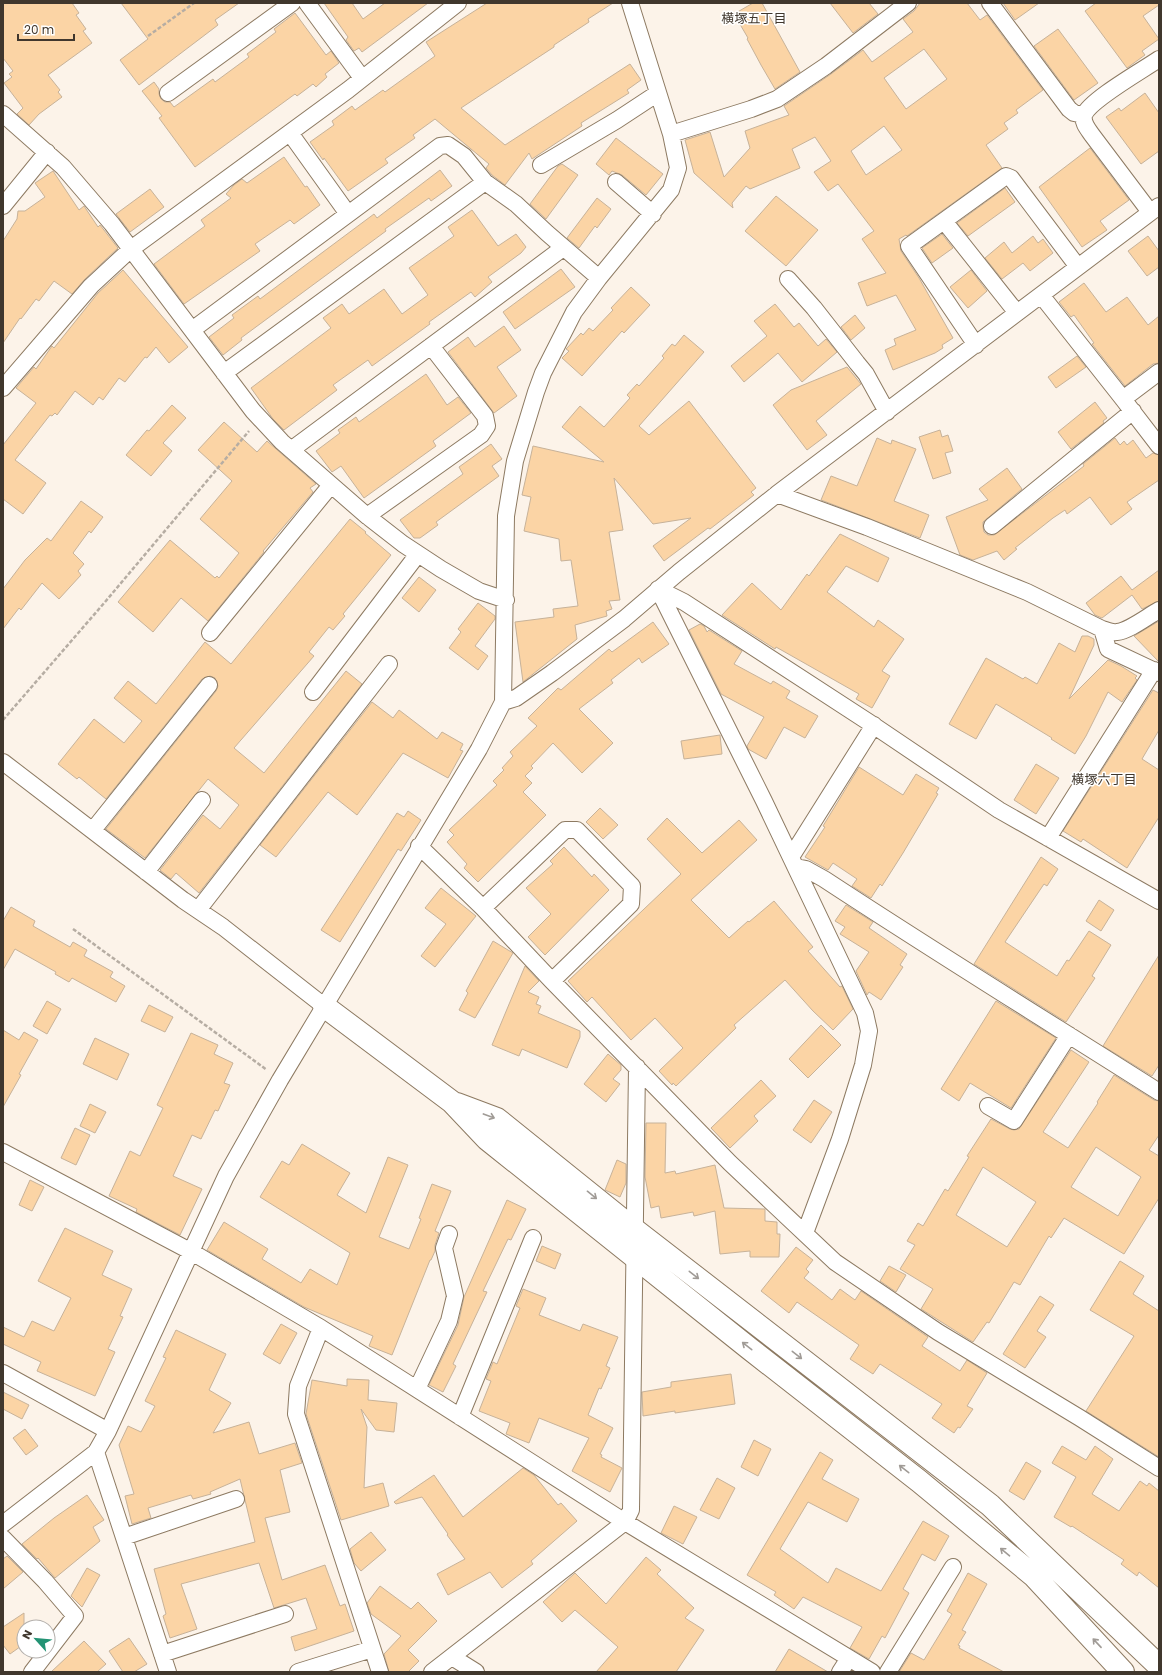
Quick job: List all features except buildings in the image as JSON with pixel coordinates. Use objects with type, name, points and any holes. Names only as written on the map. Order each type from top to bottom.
[{"type":"street","points":[[168,93],[292,3]]},
{"type":"street","points":[[307,3],[362,78]]},
{"type":"street","points":[[3,388],[90,286],[131,249],[362,78],[458,3]]},
{"type":"street","points":[[3,1524],[96,1452],[108,1432],[190,1251],[226,1176],[280,1080],[479,748],[503,702],[506,600],[506,516],[515,460],[528,418],[543,373],[574,312],[599,278],[653,214],[671,190],[678,168],[671,134],[630,3]]},
{"type":"street","points":[[671,134],[751,109],[777,99],[826,66],[908,3]]},
{"type":"street","points":[[990,3],[1069,109],[1074,113],[1084,115]]},
{"type":"street","points":[[503,702],[516,698],[624,619],[658,589],[777,494],[1154,209],[1087,129],[1084,122],[1084,115],[1094,103],[1159,59]]},
{"type":"street","points":[[541,165],[617,120],[658,92]]},
{"type":"street","points":[[3,114],[63,166],[131,249],[259,419],[291,450],[367,516],[418,554],[479,591],[506,600]]},
{"type":"street","points":[[290,132],[348,214]]},
{"type":"street","points":[[192,330],[440,146],[448,145],[464,156],[485,182],[516,204],[563,248],[599,278]]},
{"type":"street","points":[[3,206],[47,152]]},
{"type":"street","points":[[976,345],[909,246],[1006,176],[1011,178],[1078,267]]},
{"type":"street","points":[[224,373],[485,182]]},
{"type":"street","points":[[616,182],[653,214]]},
{"type":"street","points":[[944,221],[1017,313]]},
{"type":"street","points":[[291,450],[563,248]]},
{"type":"street","points":[[788,279],[814,308],[866,374],[887,412]]},
{"type":"street","points":[[1041,295],[1159,446]]},
{"type":"street","points":[[367,516],[481,435],[487,426],[485,416],[431,346]]},
{"type":"street","points":[[1123,399],[1159,372]]},
{"type":"street","points":[[992,526],[1133,411]]},
{"type":"street","points":[[210,633],[331,485]]},
{"type":"street","points":[[777,494],[867,527],[1027,592],[1102,629],[1117,632],[1124,630],[1159,610]]},
{"type":"street","points":[[313,692],[418,554]]},
{"type":"street","points":[[658,589],[684,602],[874,725],[999,810],[1159,901]]},
{"type":"street","points":[[658,589],[794,862],[864,1013],[869,1031],[863,1066],[840,1139],[805,1233]]},
{"type":"street","points":[[1048,838],[1156,671],[1108,649],[1102,629]]},
{"type":"street","points":[[198,910],[389,664]]},
{"type":"street","points":[[93,830],[209,685]]},
{"type":"street","points":[[794,862],[874,725]]},
{"type":"street","points":[[3,762],[146,872],[223,927],[324,1006],[452,1102],[487,1138],[919,1481],[1034,1576],[1124,1672]]},
{"type":"street","points":[[146,872],[202,800]]},
{"type":"street","points":[[483,908],[565,830],[577,830],[632,886],[631,904],[552,981]]},
{"type":"street","points":[[419,846],[483,908],[636,1068],[730,1163],[835,1262],[938,1332],[1159,1468]]},
{"type":"street","points":[[794,862],[1159,1092]]},
{"type":"street","points":[[988,1106],[1014,1121],[1069,1035]]},
{"type":"street","points":[[432,1672],[625,1522],[631,1510],[636,1068]]},
{"type":"street","points":[[452,1102],[497,1119],[634,1230],[990,1505],[1159,1666]]},
{"type":"street","points":[[3,1152],[190,1251],[321,1328],[625,1522],[872,1672]]},
{"type":"street","points":[[417,1389],[449,1321],[455,1296],[455,1288],[444,1248],[449,1234]]},
{"type":"street","points":[[460,1417],[533,1238]]},
{"type":"street","points":[[321,1328],[298,1386],[296,1414],[380,1672]]},
{"type":"street","points":[[3,1373],[108,1432]]},
{"type":"street","points":[[96,1452],[168,1672]]},
{"type":"street","points":[[124,1537],[236,1499]]},
{"type":"street","points":[[3,1538],[45,1581],[75,1616],[32,1672]]},
{"type":"street","points":[[888,1672],[952,1567]]},
{"type":"street","points":[[162,1654],[284,1614]]},
{"type":"street","points":[[298,1672],[372,1649]]},
{"type":"street","points":[[452,1657],[476,1672]]},
{"type":"street","points":[[840,1672],[849,1658]]},
{"type":"path","points":[[148,36],[194,3]]},
{"type":"path","points":[[3,720],[105,602],[259,419]]},
{"type":"path","points":[[74,929],[280,1080]]},
{"type":"district","name":"横塚五丁目","points":[[754,18]]},
{"type":"district","name":"横塚六丁目","points":[[1104,779]]}]
